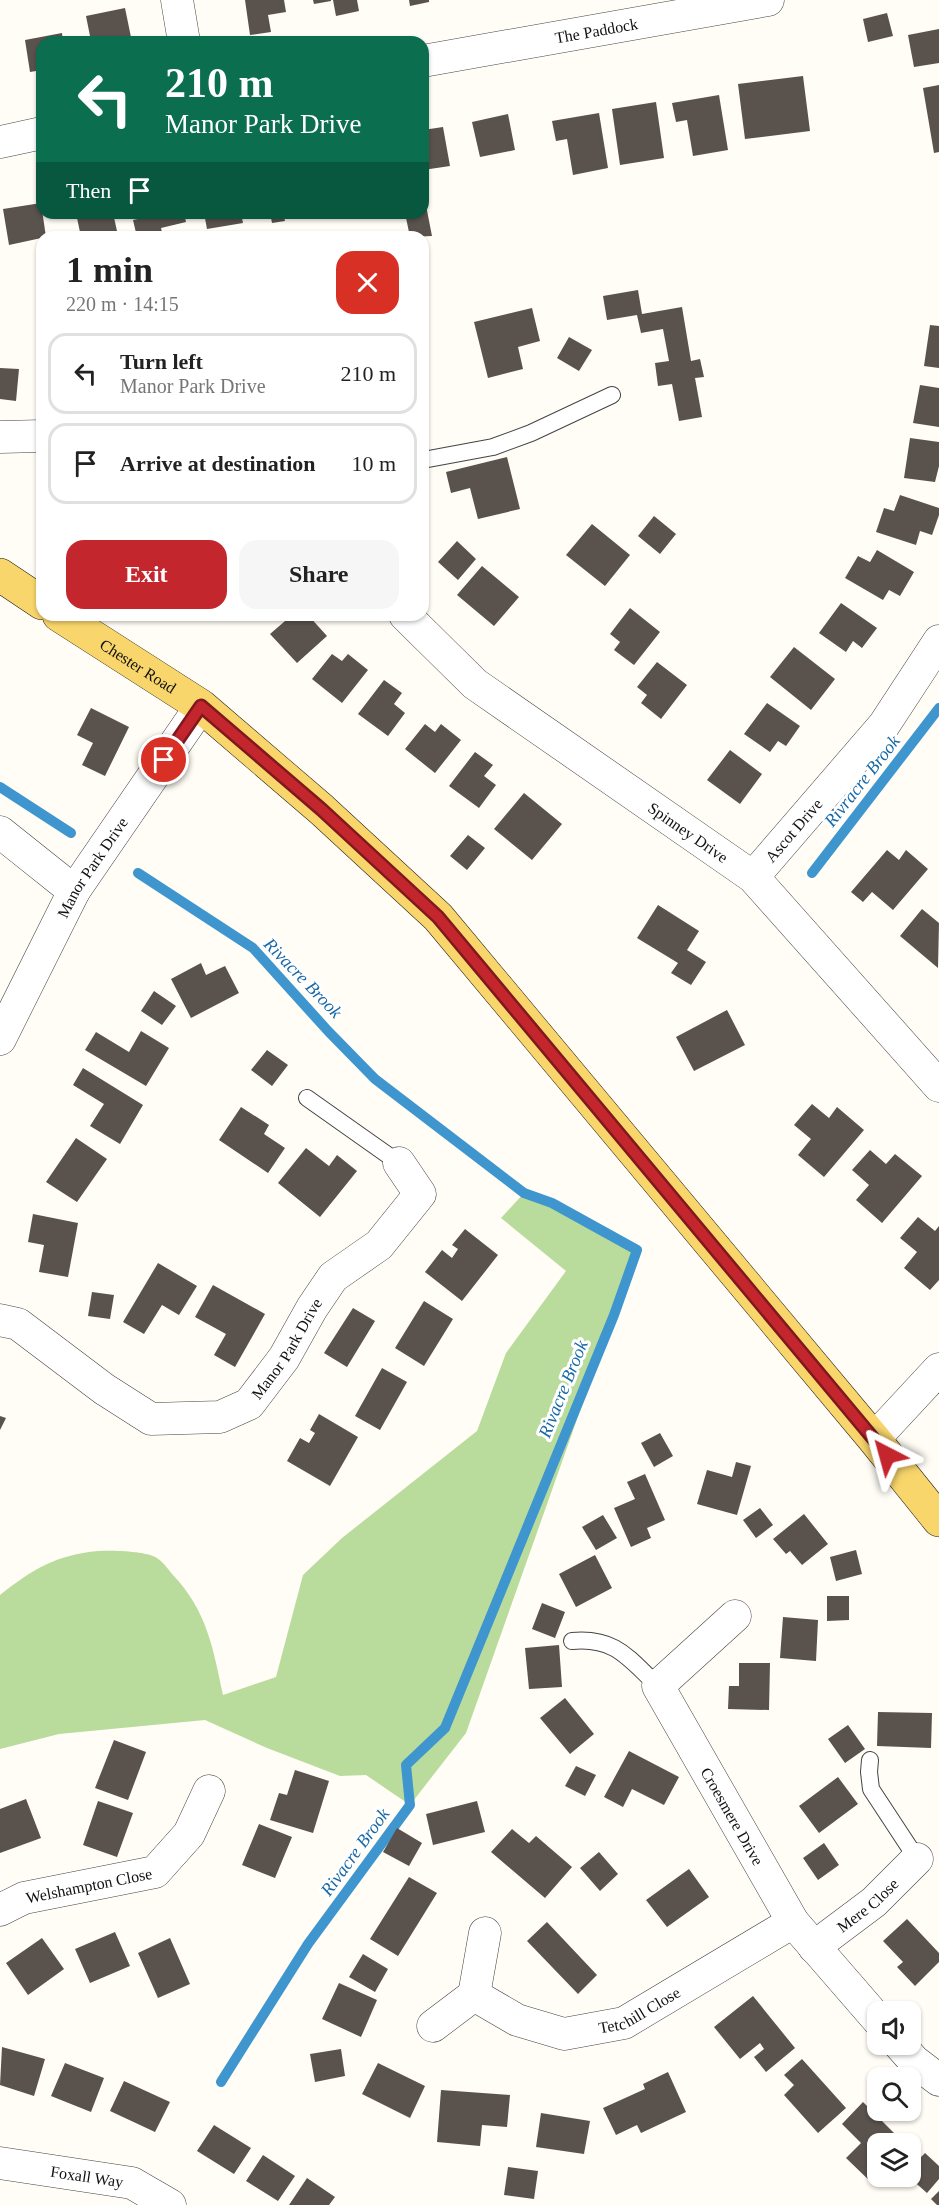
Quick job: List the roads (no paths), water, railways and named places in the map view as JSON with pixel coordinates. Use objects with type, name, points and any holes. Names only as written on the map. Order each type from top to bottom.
[{"type":"main road","points":[[0,575],[36,599]]},
{"type":"main road","name":"Chester Road","points":[[68,621],[201,706],[321,809],[438,917],[939,1520]]},
{"type":"street","points":[[177,0],[183,36]]},
{"type":"street","name":"The Paddock","points":[[429,60],[768,0]]},
{"type":"street","points":[[0,142],[36,134]]},
{"type":"street","points":[[0,437],[36,436]]},
{"type":"street","name":"Spinney Drive","points":[[411,621],[475,684],[753,877],[939,1086]]},
{"type":"street","name":"Ascot Drive","points":[[753,877],[884,726],[939,641]]},
{"type":"street","name":"Manor Park Drive","points":[[0,1039],[74,891],[201,706]]},
{"type":"street","points":[[0,832],[74,891]]},
{"type":"street","name":"Manor Park Drive","points":[[0,1320],[18,1324],[104,1389],[151,1419],[220,1418],[249,1404],[284,1358],[312,1308],[333,1277],[379,1245],[432,1194],[399,1163]]},
{"type":"street","points":[[874,1439],[939,1369]]},
{"type":"street","points":[[658,1686],[735,1616]]},
{"type":"street","name":"Croesmere Drive","points":[[658,1686],[794,1922],[867,2007]]},
{"type":"street","name":"Welshampton Close","points":[[0,1910],[24,1898],[155,1872],[189,1834],[209,1791]]},
{"type":"street","name":"Mere Close","points":[[814,1947],[874,1902],[917,1859]]},
{"type":"street","name":"Tetchill Close","points":[[474,1995],[517,2020],[564,2034],[624,2023],[794,1922]]},
{"type":"street","points":[[433,2026],[474,1995],[485,1933]]},
{"type":"street","points":[[909,2055],[939,2080]]},
{"type":"street","name":"Foxall Way","points":[[0,2163],[132,2183],[170,2205]]},
{"type":"lane","points":[[429,459],[493,447],[531,433],[612,395]]},
{"type":"lane","points":[[307,1098],[399,1163]]},
{"type":"lane","points":[[573,1641],[591,1639],[610,1645],[621,1652],[658,1686]]},
{"type":"lane","points":[[870,1760],[871,1789],[917,1859]]},
{"type":"waterway","name":"Rivracre Brook","points":[[812,873],[939,708]]},
{"type":"waterway","points":[[0,787],[71,833]]},
{"type":"waterway","name":"Rivacre Brook","points":[[138,873],[253,948],[375,1079],[524,1193],[552,1203],[637,1250],[614,1315],[445,1728],[406,1765],[410,1805],[308,1944],[221,2082]]}]
